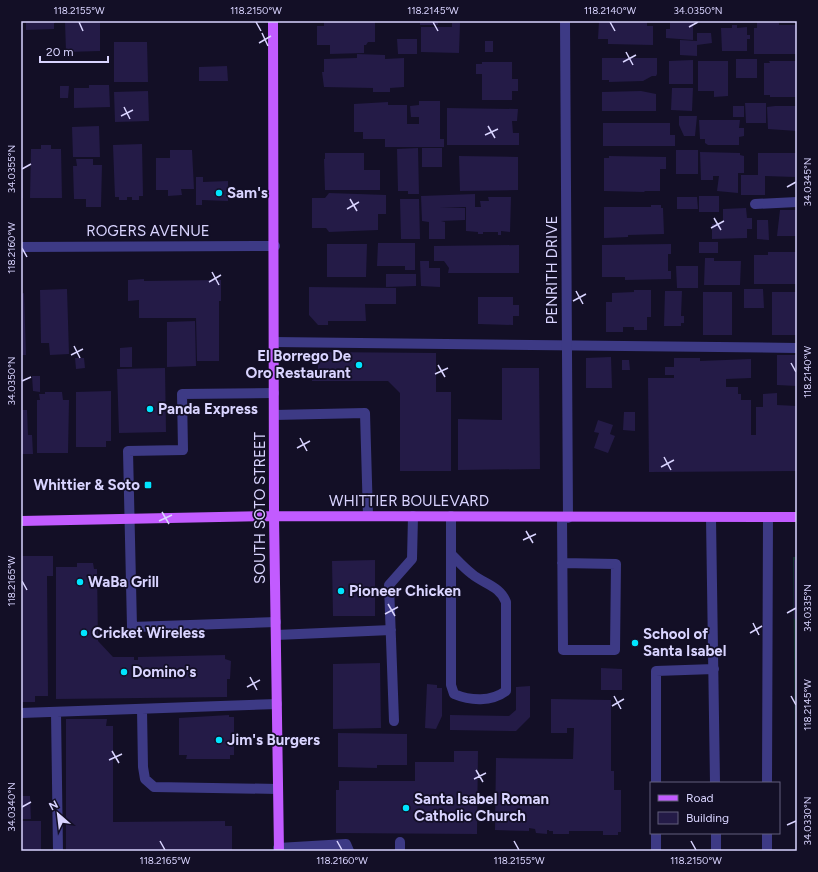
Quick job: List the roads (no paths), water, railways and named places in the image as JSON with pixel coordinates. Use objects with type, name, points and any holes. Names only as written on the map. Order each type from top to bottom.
[{"type":"main road","name":"SOUTH SOTO STREET","points":[[273,21],[275,246],[274,516],[278,849]]},
{"type":"main road","name":"WHITTIER BOULEVARD","points":[[21,521],[274,516],[451,516],[565,518],[797,517]]},
{"type":"street","name":"PENRITH DRIVE","points":[[562,563],[616,564],[615,650],[563,650],[562,563],[565,518],[567,344],[565,21]]},
{"type":"street","points":[[755,204],[797,202]]},
{"type":"street","name":"ROGERS AVENUE","points":[[21,247],[275,246]]},
{"type":"street","points":[[274,342],[567,344],[797,348]]},
{"type":"street","points":[[274,393],[182,394],[183,450],[128,451],[128,519],[132,627],[276,622]]},
{"type":"street","points":[[274,415],[366,413],[368,516]]},
{"type":"street","points":[[394,721],[390,585],[412,559],[413,516]]},
{"type":"street","points":[[451,516],[451,554],[451,675],[454,694],[463,697],[487,699],[497,698],[506,691],[506,602],[503,594],[498,589],[473,575],[451,554]]},
{"type":"street","points":[[711,518],[715,782]]},
{"type":"street","points":[[767,782],[768,518]]},
{"type":"street","points":[[276,635],[391,630]]},
{"type":"street","points":[[656,782],[656,671],[714,669]]},
{"type":"street","points":[[21,714],[277,704]]},
{"type":"street","points":[[142,710],[143,767],[145,779],[154,787],[278,789]]},
{"type":"street","points":[[56,713],[58,851]]},
{"type":"street","points":[[656,834],[656,851]]},
{"type":"street","points":[[716,834],[716,851]]},
{"type":"street","points":[[767,834],[767,851]]},
{"type":"street","points":[[278,849],[346,844],[349,851]]},
{"type":"place","name":"Sam's","points":[[219,193]]},
{"type":"place","name":"El Borrego De Oro Restaurant","points":[[359,365]]},
{"type":"place","name":"Panda Express","points":[[150,409]]},
{"type":"place","name":"Whittier & Soto","points":[[148,485]]},
{"type":"place","name":"WaBa Grill","points":[[80,582]]},
{"type":"place","name":"Pioneer Chicken","points":[[341,591]]},
{"type":"place","name":"Cricket Wireless","points":[[84,633]]},
{"type":"place","name":"School of Santa Isabel","points":[[635,643]]},
{"type":"place","name":"Domino's","points":[[124,672]]},
{"type":"place","name":"Jim's Burgers","points":[[219,740]]},
{"type":"place","name":"Santa Isabel Roman Catholic Church","points":[[406,808]]}]
